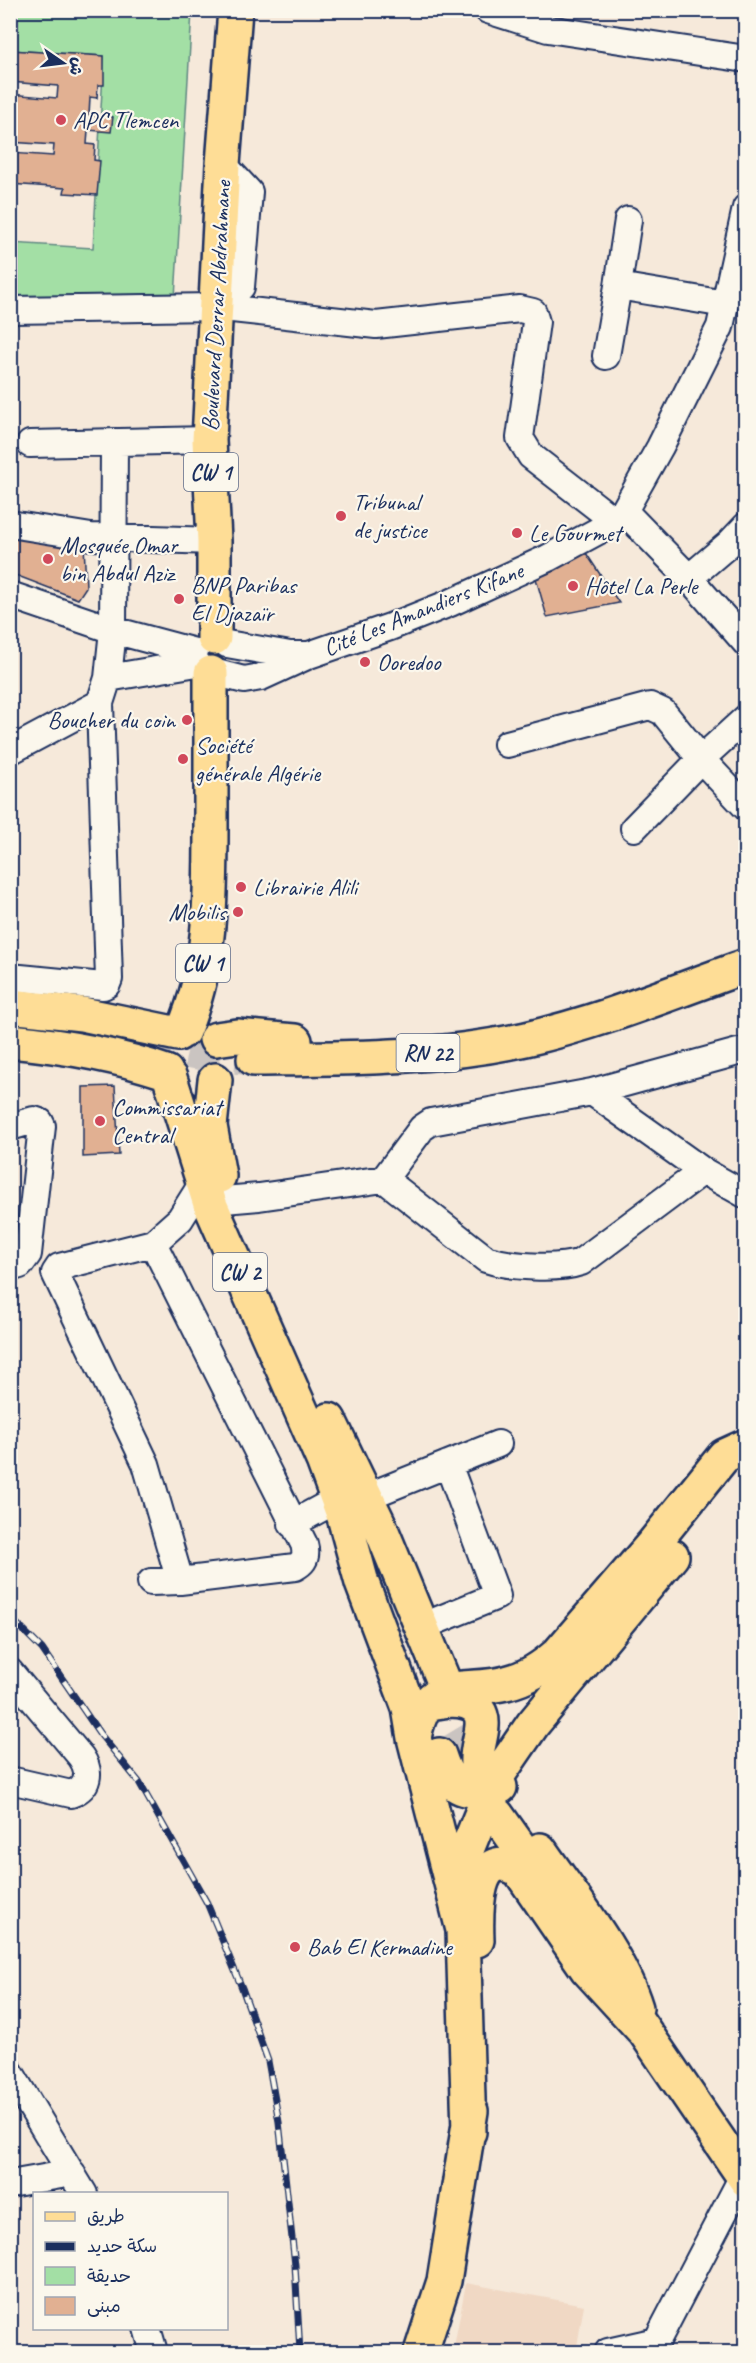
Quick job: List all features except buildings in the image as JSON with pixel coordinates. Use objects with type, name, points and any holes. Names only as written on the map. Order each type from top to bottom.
[{"type":"main road","name":"Boulevard Derrar Abdrahmane","points":[[197,1035],[200,983],[211,891],[210,657],[214,541],[209,440],[214,307],[235,10]]},
{"type":"main road","name":"RN 22","points":[[254,1059],[369,1058],[461,1049],[523,1039],[598,1018],[746,966]]},
{"type":"main road","points":[[10,1006],[47,1008],[197,1035],[326,1043],[399,1041],[439,1037],[569,1016],[598,1018]]},
{"type":"main road","points":[[10,1041],[88,1051],[137,1062],[168,1075],[178,1085],[197,1089],[217,1077],[345,1076],[448,1067],[549,1050],[571,1041],[598,1018]]},
{"type":"main road","points":[[10,1022],[139,1042]]},
{"type":"main road","points":[[168,1075],[164,1055],[166,1046],[197,1035],[220,1045],[223,1060],[217,1077]]},
{"type":"main road","name":"CW 2","points":[[168,1075],[216,1202],[353,1503]]},
{"type":"main road","name":"CW 2","points":[[216,1202],[210,1126],[217,1077]]},
{"type":"main road","points":[[433,1694],[504,1684],[524,1678],[542,1668],[558,1654],[738,1456]]},
{"type":"main road","points":[[353,1503],[362,1582],[409,1708],[426,1746],[449,1779],[463,1789],[480,1790],[487,1771],[533,1724],[738,1456]]},
{"type":"main road","points":[[353,1503],[433,1694]]},
{"type":"main road","points":[[353,1503],[421,1627],[433,1694],[418,1720],[426,1746],[434,1823],[463,1930],[469,2132]]},
{"type":"main road","points":[[433,1694],[468,1701],[479,1711],[482,1726],[478,1743],[487,1771],[605,1945],[631,1992],[643,2030]]},
{"type":"main road","points":[[455,1896],[487,1771]]},
{"type":"main road","points":[[498,1815],[744,2178]]},
{"type":"main road","points":[[421,2352],[444,2282],[469,2132],[480,2018],[477,1932],[480,1881],[490,1868],[505,1864],[519,1870],[587,1969],[643,2030]]},
{"type":"street","points":[[488,10],[548,29],[746,59]]},
{"type":"street","name":"Cité Les Amandiers Kifane","points":[[210,657],[309,655],[390,627],[450,603],[549,558],[598,531],[618,515],[660,447],[720,327],[746,208]]},
{"type":"street","points":[[606,356],[628,220]]},
{"type":"street","points":[[618,286],[725,304]]},
{"type":"street","points":[[10,310],[214,307],[376,326],[520,309],[533,312],[536,322],[520,438],[531,456],[618,515],[689,578],[746,643]]},
{"type":"street","points":[[30,444],[209,440]]},
{"type":"street","points":[[10,977],[103,986],[109,980],[100,703],[108,678],[113,630],[114,442]]},
{"type":"street","points":[[10,524],[91,537],[214,541]]},
{"type":"street","points":[[689,578],[746,526]]},
{"type":"street","points":[[10,595],[113,630],[210,657]]},
{"type":"street","points":[[108,678],[210,657]]},
{"type":"street","points":[[10,752],[100,703]]},
{"type":"street","points":[[507,744],[650,706],[663,712],[701,759],[746,807]]},
{"type":"street","points":[[634,828],[701,759],[746,718]]},
{"type":"street","points":[[10,984],[23,988],[47,1008]]},
{"type":"street","points":[[180,1581],[146,1464],[55,1273],[59,1267],[153,1243],[180,1219],[216,1202],[384,1179],[422,1128],[431,1122],[592,1092],[738,1052],[746,1052]]},
{"type":"street","points":[[592,1092],[703,1171],[746,1195]]},
{"type":"street","points":[[10,1127],[34,1120],[40,1122],[42,1126],[28,1254],[20,1265],[10,1268]]},
{"type":"street","points":[[384,1179],[486,1259],[501,1264],[570,1266],[581,1262],[703,1171]]},
{"type":"street","points":[[151,1582],[180,1581],[295,1567],[304,1561],[306,1550],[153,1243]]},
{"type":"street","points":[[738,1456],[746,1431]]},
{"type":"street","points":[[292,1524],[353,1503],[498,1444]]},
{"type":"street","points":[[421,1627],[497,1596],[448,1464]]},
{"type":"street","points":[[10,1672],[81,1757],[87,1766],[88,1774],[86,1784],[71,1794],[10,1780]]},
{"type":"street","points":[[10,2072],[78,2183]]},
{"type":"street","points":[[608,2352],[654,2347],[744,2178]]},
{"type":"street","points":[[10,2184],[78,2183]]},
{"type":"street","points":[[148,2330],[154,2352]]},
{"type":"shaded area","points":[[466,2283],[584,2305],[576,2352],[453,2352]]},
{"type":"green space","points":[[11,11],[192,11],[175,298],[11,301],[10,243],[93,248],[104,56],[11,50]]},
{"type":"tunnel","points":[[139,1042],[203,1054],[254,1059]]},
{"type":"tunnel","points":[[424,1691],[483,1789]]},
{"type":"railway","points":[[10,1617],[42,1649],[100,1734],[139,1782],[207,1903],[242,1988],[268,2061],[279,2122],[295,2265],[300,2352]]},
{"type":"place","name":"APC Tlemcen","points":[[61,120]]},
{"type":"place","name":"Tribunal de justice","points":[[341,516]]},
{"type":"place","name":"Le Gourmet","points":[[517,533]]},
{"type":"place","name":"Mosquée Omar bin Abdul Aziz","points":[[48,559]]},
{"type":"place","name":"Hôtel La Perle","points":[[573,586]]},
{"type":"place","name":"BNP Paribas El Djazaïr","points":[[179,599]]},
{"type":"place","name":"Ooredoo","points":[[365,662]]},
{"type":"place","name":"Boucher du coin","points":[[187,720]]},
{"type":"place","name":"Société générale Algérie","points":[[183,759]]},
{"type":"place","name":"Librairie Alili","points":[[241,887]]},
{"type":"place","name":"Mobilis","points":[[238,912]]},
{"type":"place","name":"Commissariat Central","points":[[100,1121]]},
{"type":"place","name":"Bab El Kermadine","points":[[295,1947]]}]
